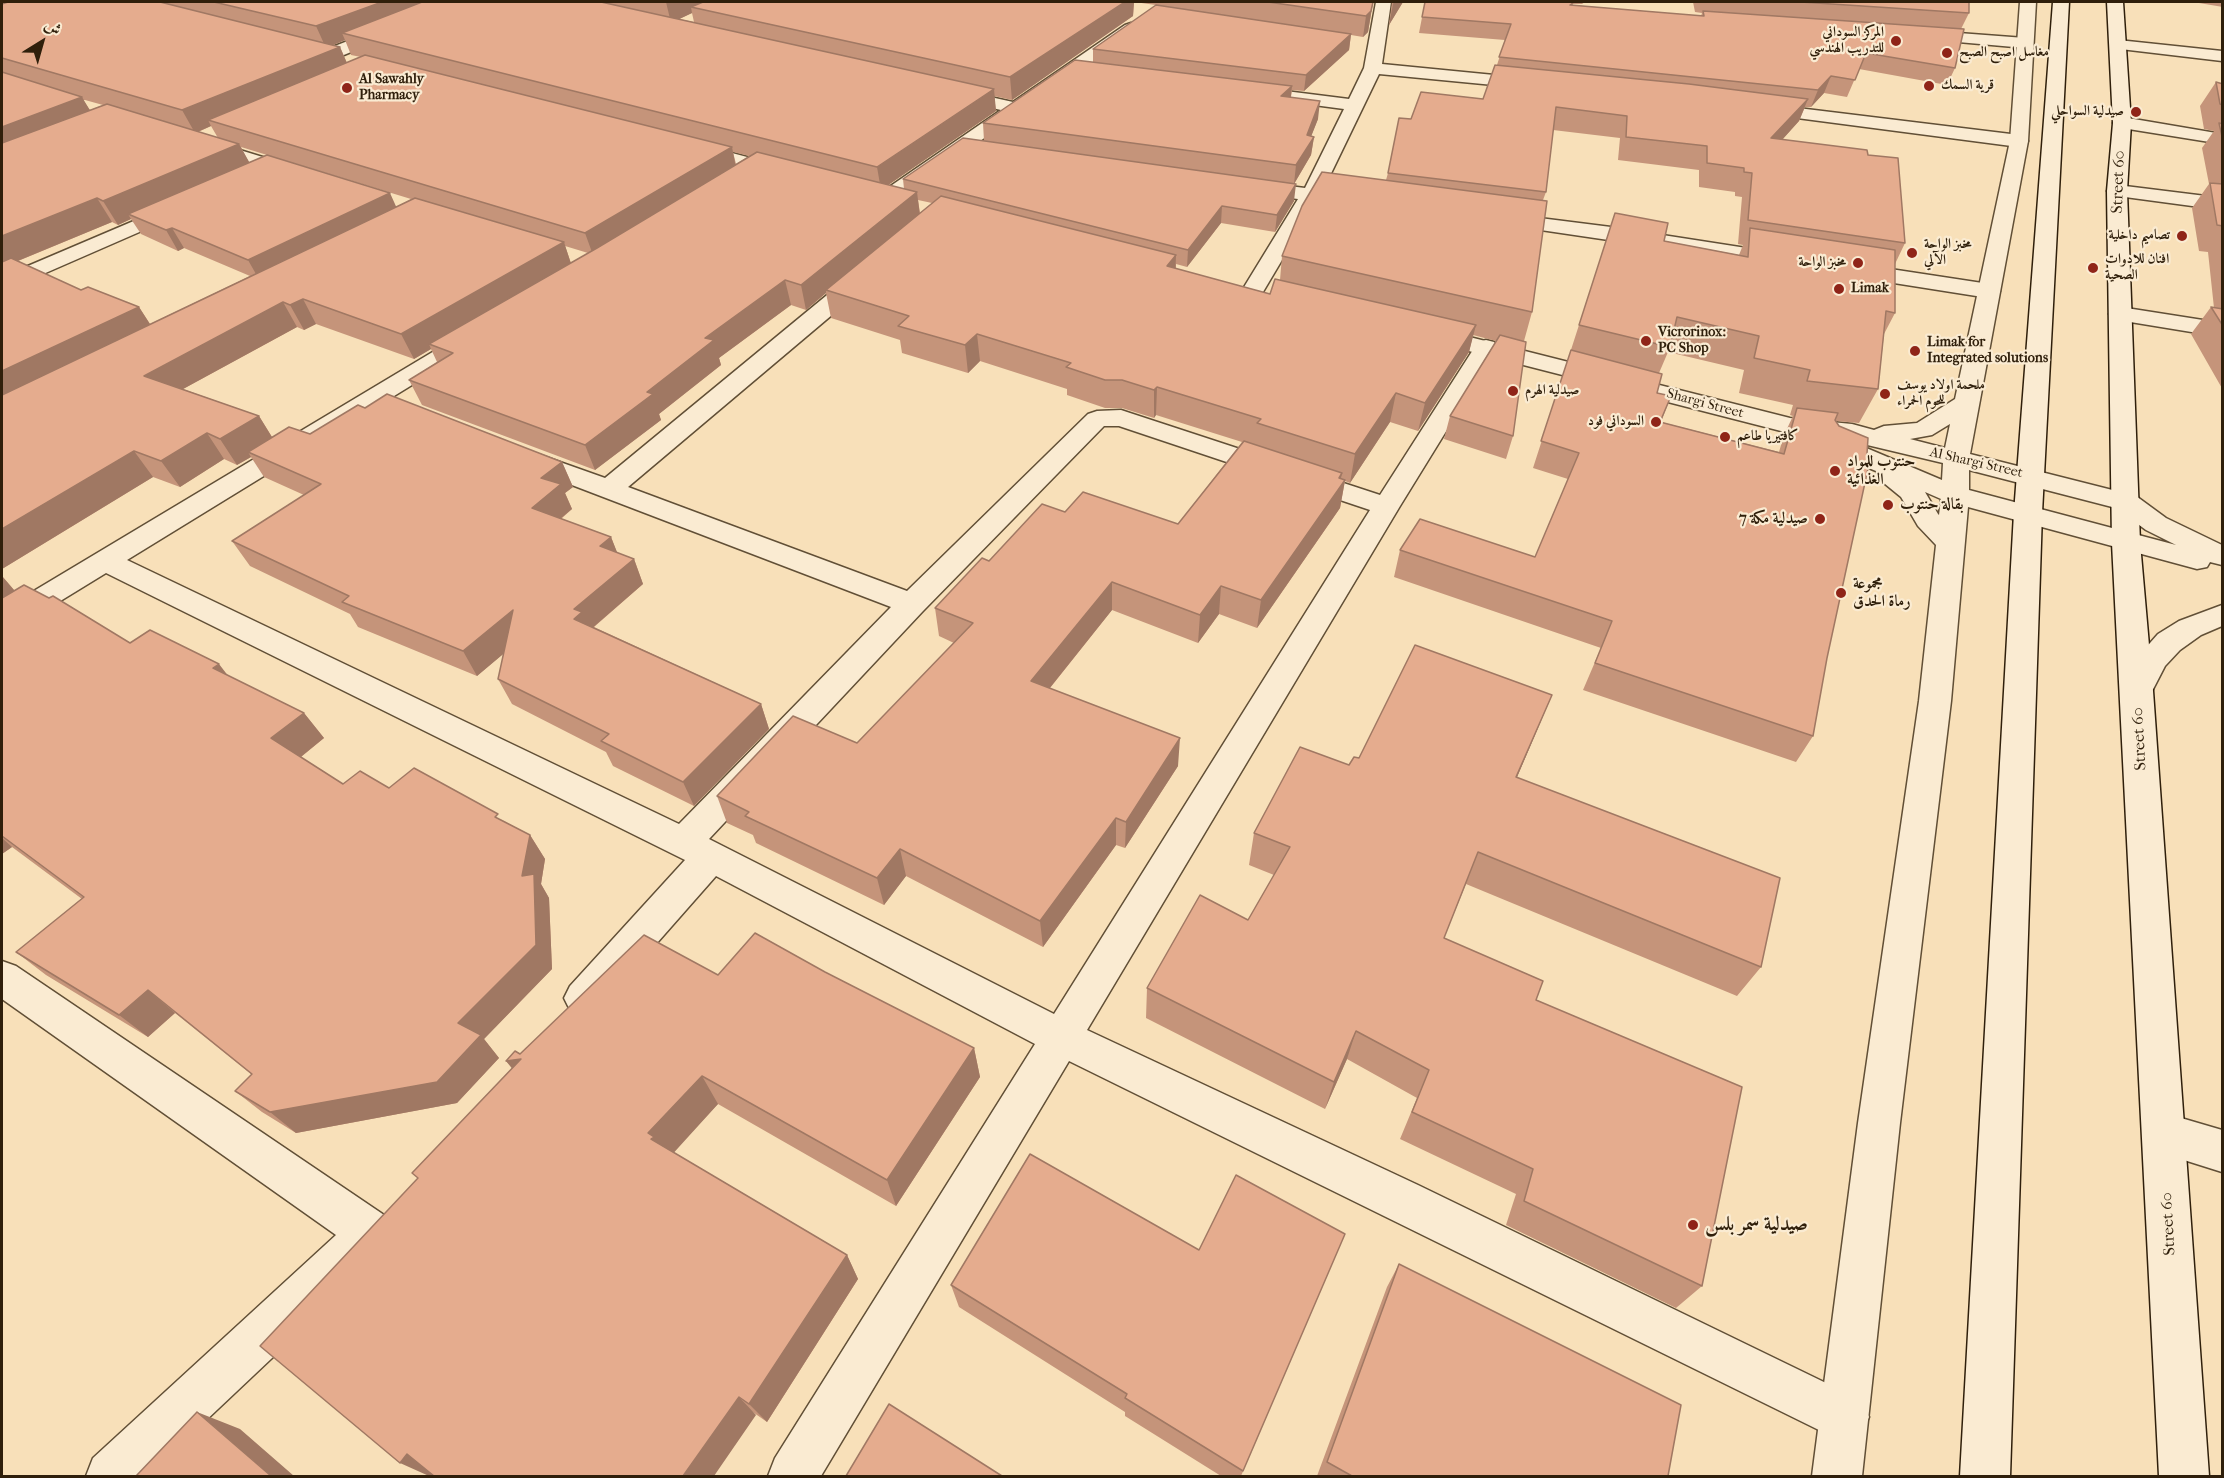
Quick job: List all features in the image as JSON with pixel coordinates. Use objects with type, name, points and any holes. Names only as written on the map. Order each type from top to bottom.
[{"type":"street","points":[[328,55],[461,2]]},
{"type":"street","points":[[1252,292],[1311,195],[1373,68],[1371,45],[1383,2]]},
{"type":"street","points":[[1837,1476],[1879,1123],[1935,701],[1955,495],[1956,459],[2019,141],[2028,2]]},
{"type":"street","points":[[1985,1476],[2028,513],[2061,2]]},
{"type":"street","name":"Street 60","points":[[2115,2],[2122,123],[2117,191],[2126,543],[2184,1476]]},
{"type":"street","points":[[886,198],[1143,19]]},
{"type":"street","points":[[1908,35],[2025,43]]},
{"type":"street","points":[[2118,45],[2223,56]]},
{"type":"street","points":[[305,49],[361,63]]},
{"type":"street","points":[[1373,68],[1551,86]]},
{"type":"street","points":[[1071,69],[1095,72]]},
{"type":"street","points":[[1225,88],[1355,105]]},
{"type":"street","points":[[936,89],[1016,108]]},
{"type":"street","points":[[1740,106],[2019,141]]},
{"type":"street","points":[[2122,123],[2223,139]]},
{"type":"street","points":[[216,134],[190,141],[320,181]]},
{"type":"street","points":[[668,142],[805,177]]},
{"type":"street","points":[[960,146],[984,150]]},
{"type":"street","points":[[728,184],[758,166]]},
{"type":"street","points":[[242,181],[274,167]]},
{"type":"street","points":[[1229,184],[1368,202]]},
{"type":"street","points":[[2117,191],[2223,204]]},
{"type":"street","points":[[863,192],[908,204]]},
{"type":"street","points":[[2,285],[198,200]]},
{"type":"street","points":[[1484,217],[1611,233],[1800,262]]},
{"type":"street","points":[[609,489],[877,265]]},
{"type":"street","points":[[1836,267],[1989,291]]},
{"type":"street","points":[[1228,286],[1274,297]]},
{"type":"street","points":[[2120,314],[2223,330]]},
{"type":"street","points":[[2,623],[371,397],[494,325]]},
{"type":"street","name":"Shargi Street","points":[[1408,329],[1486,347],[1857,444]]},
{"type":"street","points":[[793,1476],[1060,1037],[1486,347]]},
{"type":"street","points":[[371,397],[405,411]]},
{"type":"street","points":[[1857,444],[1923,430],[1967,403]]},
{"type":"street","points":[[561,1023],[697,849],[912,604],[1097,419],[1121,417],[1386,506]]},
{"type":"street","points":[[1857,444],[1955,495],[2028,513],[2126,543],[2223,566]]},
{"type":"street","points":[[1857,444],[1911,492],[1928,520],[1950,543]]},
{"type":"street","name":"Al Shargi Street","points":[[1857,444],[1956,459],[2126,502]]},
{"type":"street","points":[[505,450],[912,604]]},
{"type":"street","points":[[2126,502],[2156,524],[2223,555]]},
{"type":"street","points":[[105,561],[697,849],[1060,1037],[1844,1417]]},
{"type":"street","points":[[2137,691],[2153,660],[2169,642],[2190,628],[2223,615]]},
{"type":"street","points":[[2,978],[383,1220],[111,1476]]},
{"type":"street","points":[[2164,1134],[2223,1151]]},
{"type":"building","points":[[8,2],[160,2],[340,47],[182,110],[2,58],[2,4]]},
{"type":"building","points":[[214,2],[382,2],[316,26]]},
{"type":"building","points":[[422,2],[601,2],[994,89],[877,167],[342,33]]},
{"type":"building","points":[[703,2],[1125,2],[1010,77],[691,7]]},
{"type":"building","points":[[1268,2],[1373,2],[1371,11],[1366,16]]},
{"type":"building","points":[[1425,2],[1574,2],[1570,5],[1704,16],[1703,11],[1964,29],[1955,68],[1866,53],[1855,80],[1831,76],[1818,90],[1499,57],[1511,24],[1422,17]]},
{"type":"building","points":[[1801,2],[1969,2],[1969,13]]},
{"type":"building","points":[[1156,5],[1351,34],[1306,75],[1093,49]]},
{"type":"building","points":[[365,55],[732,147],[585,233],[208,120]]},
{"type":"building","points":[[1075,60],[1292,86],[1281,96],[1320,101],[1307,135],[1314,137],[1296,165],[983,123]]},
{"type":"building","points":[[1495,65],[1689,84],[1808,99],[1771,138],[1867,150],[1868,155],[1898,158],[1905,243],[1748,220],[1752,173],[1744,172],[1744,168],[1707,163],[1707,146],[1626,137],[1627,116],[1556,107],[1546,192],[1388,173],[1399,118],[1411,119],[1421,92],[1483,99]]},
{"type":"building","points":[[2,72],[82,97],[2,127]]},
{"type":"building","points":[[2216,82],[2223,84],[2223,105],[2220,104]]},
{"type":"building","points":[[107,104],[239,144],[103,201],[97,198],[2,236],[2,143]]},
{"type":"building","points":[[2219,123],[2223,124],[2223,141]]},
{"type":"building","points":[[963,138],[1296,184],[1277,215],[1222,206],[1188,250],[903,179]]},
{"type":"building","points":[[757,152],[917,192],[801,285],[785,280],[705,338],[714,340],[647,392],[653,394],[585,445],[409,380],[453,353],[429,344],[597,248]]},
{"type":"building","points":[[267,155],[390,193],[248,260],[172,228],[166,230],[128,214]]},
{"type":"building","points":[[1322,172],[1547,201],[1532,312],[1282,256],[1302,206]]},
{"type":"building","points":[[2210,183],[2223,184],[2223,226],[2217,225]]},
{"type":"building","points":[[941,196],[1176,255],[1167,266],[1270,294],[1275,279],[1476,325],[1425,403],[1396,393],[1355,454],[1257,423],[1261,419],[1157,387],[1154,390],[1122,380],[1105,380],[1066,367],[1071,363],[977,334],[965,345],[898,326],[909,316],[826,290]]},
{"type":"building","points":[[415,198],[564,242],[401,334],[303,299],[290,305],[283,302],[144,376],[259,416],[220,439],[207,433],[161,461],[134,451],[2,529],[2,395]]},
{"type":"building","points":[[1615,213],[1668,223],[1664,241],[1748,257],[1750,228],[1895,250],[1895,313],[1886,311],[1878,389],[1807,381],[1810,370],[1754,358],[1759,336],[1677,317],[1670,347],[1579,325]]},
{"type":"building","points":[[11,258],[81,290],[88,287],[139,307],[2,371],[2,262]]},
{"type":"building","points":[[2211,307],[2223,309],[2223,326]]},
{"type":"building","points":[[1500,335],[1526,342],[1513,436],[1450,416]]},
{"type":"building","points":[[1571,350],[1662,374],[1657,393],[1671,396],[1660,422],[1784,454],[1797,408],[1838,413],[1835,420],[1839,426],[1868,438],[1867,454],[1871,455],[1827,658],[1813,736],[1595,663],[1612,621],[1400,550],[1420,519],[1535,557],[1579,453],[1541,441]]},
{"type":"building","points":[[387,394],[562,462],[541,478],[561,484],[532,508],[611,537],[600,546],[634,559],[574,609],[582,612],[574,619],[761,704],[683,782],[601,741],[609,734],[498,679],[513,610],[463,651],[342,602],[349,596],[232,541],[321,484],[248,452],[289,427],[310,434],[358,405],[365,408]]},
{"type":"building","points":[[1244,441],[1342,473],[1339,478],[1345,480],[1261,600],[1221,586],[1200,615],[1112,582],[1031,681],[1180,738],[1126,822],[1116,818],[1040,921],[900,849],[877,878],[745,816],[749,812],[717,796],[793,716],[857,743],[973,623],[935,608],[982,558],[989,561],[1042,504],[1065,512],[1083,492],[1178,524]]},
{"type":"building","points":[[24,585],[49,598],[53,596],[130,643],[150,630],[219,664],[213,668],[304,713],[271,738],[343,784],[360,771],[389,788],[414,768],[498,814],[495,817],[530,835],[522,876],[534,874],[536,945],[458,1023],[481,1035],[437,1082],[270,1112],[235,1091],[252,1074],[148,990],[119,1015],[16,952],[84,897],[2,836],[2,598]]},
{"type":"building","points":[[1415,645],[1552,695],[1516,777],[1780,878],[1761,967],[1478,852],[1444,938],[1543,981],[1536,1000],[1742,1087],[1702,1286],[1524,1201],[1533,1169],[1412,1112],[1429,1070],[1356,1031],[1334,1082],[1147,988],[1200,895],[1248,920],[1290,847],[1254,833],[1300,747],[1349,765],[1354,757],[1359,758]]},
{"type":"building","points":[[755,933],[825,972],[974,1048],[887,1180],[702,1076],[648,1133],[654,1137],[651,1139],[847,1255],[749,1404],[739,1397],[683,1476],[434,1476],[407,1454],[400,1463],[260,1346],[418,1178],[412,1173],[521,1059],[506,1061],[515,1051],[520,1054],[644,935],[718,975]]},
{"type":"building","points":[[1030,1154],[1199,1250],[1236,1175],[1345,1234],[1243,1471],[1125,1398],[1127,1394],[951,1285]]},
{"type":"building","points":[[1399,1264],[1681,1405],[1668,1476],[1352,1476],[1327,1462]]},
{"type":"building","points":[[889,1404],[1002,1476],[846,1476]]},
{"type":"building","points":[[197,1412],[271,1476],[136,1476]]},
{"type":"place","name":"المركز السوداني للتدريب الهندسي","points":[[1896,41]]},
{"type":"place","name":"مغاسل اصبح الصبح","points":[[1947,53]]},
{"type":"place","name":"قرية السمك","points":[[1929,86]]},
{"type":"place","name":"Al Sawahly Pharmacy","points":[[347,88]]},
{"type":"place","name":"صيدلية السواحلي","points":[[2136,112]]},
{"type":"place","name":"تصاميم داخلية","points":[[2182,236]]},
{"type":"place","name":"مخبز الواحة الآلي","points":[[1912,253]]},
{"type":"place","name":"مخبز الواحة","points":[[1858,263]]},
{"type":"place","name":"افنان للادوات الصحية","points":[[2093,268]]},
{"type":"place","name":"Limak","points":[[1839,289]]},
{"type":"place","name":"Vicrorinox: PC Shop","points":[[1646,341]]},
{"type":"place","name":"Limak for Integrated solutions","points":[[1915,351]]},
{"type":"place","name":"صيدلية الهرم","points":[[1513,391]]},
{"type":"place","name":"ملحمة اولاد يوسف للحوم الحمراء","points":[[1885,394]]},
{"type":"place","name":"السوداني فود","points":[[1656,422]]},
{"type":"place","name":"كافتيريا طاعم","points":[[1725,437]]},
{"type":"place","name":"حنتوب للمواد الغذائية","points":[[1835,471]]},
{"type":"place","name":"بقالة حنتوب","points":[[1888,505]]},
{"type":"place","name":"صيدلية مكة 7","points":[[1820,519]]},
{"type":"place","name":"مجموعة رماة الحدق","points":[[1841,593]]},
{"type":"place","name":"صيدلية سمر بلس","points":[[1693,1225]]}]
